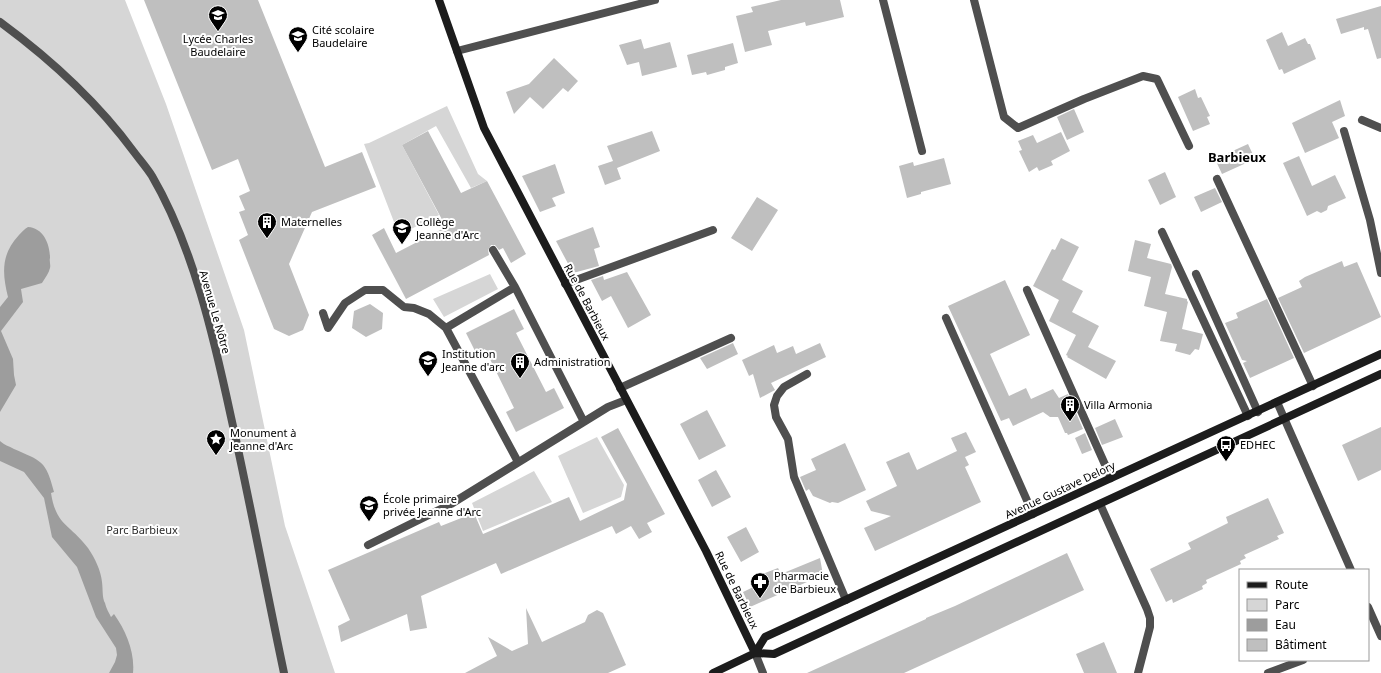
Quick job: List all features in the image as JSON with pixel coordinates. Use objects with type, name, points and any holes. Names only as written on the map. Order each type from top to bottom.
[{"type":"main road","name":"Rue de Barbieux","points":[[439,0],[484,128],[706,551],[755,653]]},
{"type":"main road","name":"Avenue Gustave Delory","points":[[755,653],[765,637],[1258,412],[1381,354]]},
{"type":"main road","points":[[712,673],[755,653],[774,654],[1381,374]]},
{"type":"street","points":[[456,50],[655,0]]},
{"type":"street","points":[[883,0],[922,151]]},
{"type":"street","points":[[974,0],[1004,117],[1018,128],[1084,99],[1144,76],[1158,79],[1189,146]]},
{"type":"street","name":"Avenue Le Nôtre","points":[[0,22],[14,32],[58,70],[120,133],[151,175],[173,216],[204,309],[223,381],[284,673]]},
{"type":"street","points":[[1362,120],[1381,128]]},
{"type":"street","points":[[1344,131],[1370,220],[1381,273]]},
{"type":"street","points":[[1217,179],[1312,386]]},
{"type":"street","points":[[565,284],[713,230]]},
{"type":"street","points":[[1162,232],[1248,416]]},
{"type":"street","points":[[493,250],[515,287],[584,422]]},
{"type":"street","points":[[1196,274],[1258,412]]},
{"type":"street","points":[[446,328],[515,287]]},
{"type":"street","points":[[323,313],[328,328],[345,303],[365,290],[383,290],[404,307],[414,308],[429,314],[446,328],[518,462]]},
{"type":"street","points":[[1027,290],[1111,478]]},
{"type":"street","points":[[946,318],[1033,514]]},
{"type":"street","points":[[620,388],[731,338]]},
{"type":"street","points":[[808,374],[784,387],[777,396],[774,405],[776,417],[788,439],[794,477],[846,600]]},
{"type":"street","points":[[368,545],[451,504],[608,407],[626,400]]},
{"type":"street","points":[[1277,402],[1283,419],[1351,569]]},
{"type":"street","points":[[1100,504],[1148,609],[1150,627],[1138,673]]},
{"type":"street","points":[[1369,609],[1381,636]]},
{"type":"street","name":"Rue de Barbieux","points":[[755,653],[763,673]]},
{"type":"street","points":[[1268,673],[1300,661]]},
{"type":"green space","name":"Parc Barbieux","points":[[0,0],[125,0],[166,104],[244,330],[285,526],[335,673],[0,673]]},
{"type":"green space","points":[[447,106],[478,174],[487,181],[471,188],[436,126],[402,145],[439,215],[399,235],[364,144]]},
{"type":"green space","points":[[490,274],[498,289],[444,317],[433,299]]},
{"type":"green space","points":[[597,437],[624,485],[621,497],[583,513],[558,456]]},
{"type":"green space","points":[[534,471],[552,502],[483,531],[472,503]]},
{"type":"water","points":[[28,227],[38,230],[45,238],[50,253],[50,267],[48,274],[42,283],[21,289],[23,302],[1,331],[13,359],[16,385],[0,412],[0,307],[8,297],[4,264],[13,242]]},
{"type":"water","points":[[0,441],[31,456],[45,467],[54,492],[51,493],[56,512],[60,519],[82,540],[93,556],[97,565],[101,578],[103,599],[107,609],[111,617],[114,614],[129,642],[133,657],[133,673],[109,673],[117,655],[116,648],[96,617],[77,567],[52,537],[44,498],[24,472],[0,461]]},
{"type":"building","points":[[144,0],[258,0],[325,167],[362,152],[376,187],[312,212],[289,264],[309,315],[303,330],[289,336],[274,329],[239,240],[248,235],[239,212],[245,210],[239,196],[250,191],[238,159],[212,170]]},
{"type":"building","points":[[781,0],[840,0],[844,17],[806,26],[805,22],[768,31],[772,45],[745,52],[736,16],[753,12],[751,7]]},
{"type":"building","points":[[1381,6],[1381,58],[1377,59],[1368,29],[1364,30],[1364,27],[1341,34],[1336,19]]},
{"type":"building","points":[[1282,32],[1288,46],[1305,38],[1308,44],[1310,44],[1316,59],[1284,74],[1282,69],[1279,70],[1266,40]]},
{"type":"building","points":[[641,39],[644,49],[670,42],[677,67],[642,76],[639,62],[627,65],[619,45]]},
{"type":"building","points":[[733,43],[738,63],[725,67],[725,70],[707,75],[706,72],[692,75],[687,55]]},
{"type":"building","points":[[554,58],[578,81],[568,92],[563,88],[543,109],[530,97],[514,114],[506,92],[529,84]]},
{"type":"building","points":[[1195,89],[1198,98],[1201,97],[1210,116],[1207,117],[1210,124],[1193,131],[1178,97]]},
{"type":"building","points":[[1340,100],[1345,116],[1332,122],[1339,138],[1305,153],[1292,123]]},
{"type":"building","points":[[1074,109],[1084,132],[1067,140],[1057,117]]},
{"type":"building","points":[[428,131],[461,193],[487,181],[526,254],[511,263],[503,248],[499,250],[495,245],[491,245],[488,250],[489,255],[406,299],[372,235],[384,228],[396,253],[446,227],[402,145]]},
{"type":"building","points":[[652,131],[660,151],[617,168],[621,179],[605,185],[598,166],[613,161],[607,146]]},
{"type":"building","points":[[1061,132],[1070,151],[1051,161],[1053,165],[1039,171],[1037,167],[1029,172],[1019,151],[1022,150],[1018,141],[1033,135],[1037,143]]},
{"type":"building","points":[[1248,144],[1255,159],[1222,174],[1215,159]]},
{"type":"building","points":[[1299,156],[1312,186],[1335,175],[1346,198],[1328,206],[1327,210],[1321,213],[1317,211],[1307,216],[1283,163]]},
{"type":"building","points":[[944,158],[951,184],[921,192],[921,194],[907,198],[899,166],[913,162],[914,166]]},
{"type":"building","points":[[555,164],[565,193],[552,198],[556,206],[540,212],[522,176]]},
{"type":"building","points":[[1165,172],[1176,197],[1160,205],[1148,180]]},
{"type":"building","points":[[1215,188],[1222,202],[1201,212],[1194,197]]},
{"type":"building","points":[[757,197],[778,210],[752,251],[731,238]]},
{"type":"building","points":[[593,227],[600,247],[594,249],[599,266],[573,273],[556,241]]},
{"type":"building","points":[[1061,238],[1079,247],[1062,280],[1083,291],[1072,312],[1099,326],[1088,347],[1116,361],[1106,379],[1067,357],[1068,356],[1066,355],[1076,335],[1049,321],[1059,300],[1033,286],[1052,249],[1055,250]]},
{"type":"building","points":[[1135,240],[1151,244],[1147,258],[1171,264],[1172,267],[1165,294],[1187,299],[1188,302],[1182,329],[1203,334],[1199,350],[1195,349],[1190,355],[1175,351],[1177,344],[1160,341],[1167,312],[1144,306],[1151,277],[1128,271]]},
{"type":"building","points":[[1342,261],[1344,267],[1357,262],[1381,317],[1304,353],[1278,298],[1302,287],[1299,281],[1305,277]]},
{"type":"building","points":[[627,272],[651,315],[628,328],[611,296],[602,301],[591,280],[603,276],[604,280]]},
{"type":"building","points":[[1005,280],[1030,335],[990,354],[1009,396],[1026,388],[1031,399],[1053,389],[1059,398],[1068,394],[1083,429],[1068,435],[1065,433],[1058,417],[1050,417],[1043,412],[1013,426],[1009,418],[1001,421],[948,306]]},
{"type":"building","points":[[1267,299],[1294,358],[1250,378],[1243,363],[1247,361],[1242,360],[1225,323],[1238,318],[1236,313]]},
{"type":"building","points":[[370,304],[383,313],[382,329],[366,337],[352,328],[354,311]]},
{"type":"building","name":"Administration","points":[[514,309],[524,329],[516,333],[546,392],[554,388],[564,408],[516,432],[506,412],[514,408],[485,349],[476,353],[466,333]]},
{"type":"building","points":[[733,343],[738,354],[707,369],[700,358]]},
{"type":"building","points":[[820,343],[826,357],[771,383],[775,390],[760,398],[753,374],[749,376],[742,360],[774,345],[777,353],[793,346],[796,354]]},
{"type":"building","points":[[707,410],[726,446],[699,460],[680,424]]},
{"type":"building","points":[[1115,419],[1123,437],[1102,445],[1095,428]]},
{"type":"building","points":[[1381,427],[1381,470],[1358,481],[1342,445]]},
{"type":"building","points":[[618,428],[665,514],[647,523],[652,532],[639,539],[631,526],[616,534],[612,526],[501,574],[496,563],[421,596],[427,628],[410,631],[407,614],[341,642],[338,626],[350,620],[328,570],[439,522],[441,526],[474,513],[483,534],[569,497],[580,521],[624,500],[627,484],[601,437]]},
{"type":"building","points":[[966,432],[976,452],[965,457],[969,465],[965,467],[981,502],[875,551],[864,528],[891,516],[871,511],[866,501],[897,486],[886,462],[909,452],[917,470],[957,451],[951,438]]},
{"type":"building","points":[[1085,433],[1092,450],[1082,454],[1075,438]]},
{"type":"building","points":[[845,443],[866,490],[838,503],[830,503],[813,496],[809,489],[806,491],[800,477],[816,470],[811,459]]},
{"type":"building","points":[[716,470],[731,497],[712,507],[698,480]]},
{"type":"building","points":[[1268,498],[1284,533],[1277,536],[1279,539],[1244,555],[1246,558],[1240,561],[1241,564],[1206,580],[1207,583],[1202,586],[1203,589],[1173,603],[1172,599],[1166,602],[1150,569],[1191,549],[1188,543],[1228,523],[1226,517]]},
{"type":"building","points":[[746,527],[759,552],[741,562],[727,537]]},
{"type":"building","points":[[1067,553],[1084,590],[974,641],[904,673],[807,673],[955,606]]},
{"type":"building","points":[[820,558],[823,575],[750,607],[743,592],[768,580],[765,573],[778,568],[781,574]]},
{"type":"building","points":[[526,608],[542,642],[585,622],[588,615],[597,610],[603,613],[626,665],[608,673],[465,673],[497,656],[488,637],[512,651],[528,644]]},
{"type":"building","points":[[1104,642],[1117,673],[1084,673],[1076,654]]},
{"type":"place","name":"Lycée Charles Baudelaire","points":[[218,32]]},
{"type":"place","name":"Cité scolaire Baudelaire","points":[[298,53]]},
{"type":"place","name":"Maternelles","points":[[267,239]]},
{"type":"place","name":"Collège Jeanne d'Arc","points":[[402,245]]},
{"type":"place","name":"Institution Jeanne d'arc","points":[[428,377]]},
{"type":"place","name":"Administration","points":[[520,379]]},
{"type":"place","name":"Villa Armonia","points":[[1070,422]]},
{"type":"place","name":"Monument à Jeanne d'Arc","points":[[216,456]]},
{"type":"place","name":"EDHEC","points":[[1226,462]]},
{"type":"place","name":"École primaire privée Jeanne d'Arc","points":[[369,522]]},
{"type":"place","name":"Pharmacie de Barbieux","points":[[760,599]]},
{"type":"district","name":"Barbieux","points":[[1237,157]]}]
